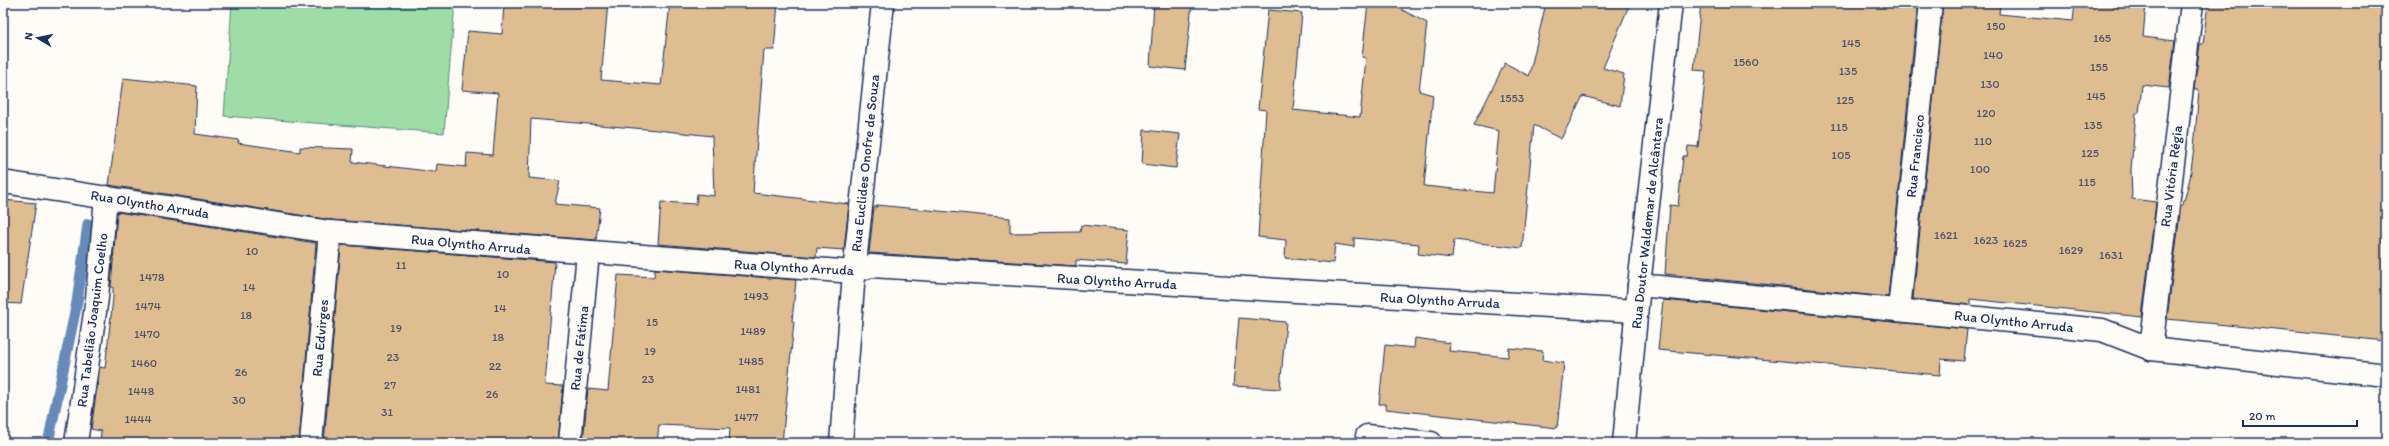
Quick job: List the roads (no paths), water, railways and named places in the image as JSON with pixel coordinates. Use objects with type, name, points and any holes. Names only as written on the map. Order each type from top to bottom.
[{"type":"street","name":"Rua Euclides Onofre de Souza","points":[[841,443],[854,272],[883,3]]},
{"type":"street","name":"Rua Doutor Waldemar de Alcântara","points":[[1624,443],[1636,311],[1672,3]]},
{"type":"street","name":"Rua Francisco","points":[[1899,310],[1931,3]]},
{"type":"street","name":"Rua Vitória Régia","points":[[2150,349],[2192,3]]},
{"type":"street","name":"Rua Olyntho Arruda","points":[[3,182],[330,232],[588,253],[854,272],[871,266],[1636,311]]},
{"type":"street","name":"Rua Tabelião Joaquim Coelho","points":[[76,443],[97,298],[106,197]]},
{"type":"street","name":"Rua Edvirges","points":[[311,443],[330,232]]},
{"type":"street","name":"Rua de Fátima","points":[[570,443],[588,253]]},
{"type":"street","name":"Rua Olyntho Arruda","points":[[1639,285],[2102,330],[2150,349],[2386,375]]},
{"type":"street","points":[[1367,436],[1431,443]]},
{"type":"waterway","points":[[48,443],[77,302],[88,224]]}]
